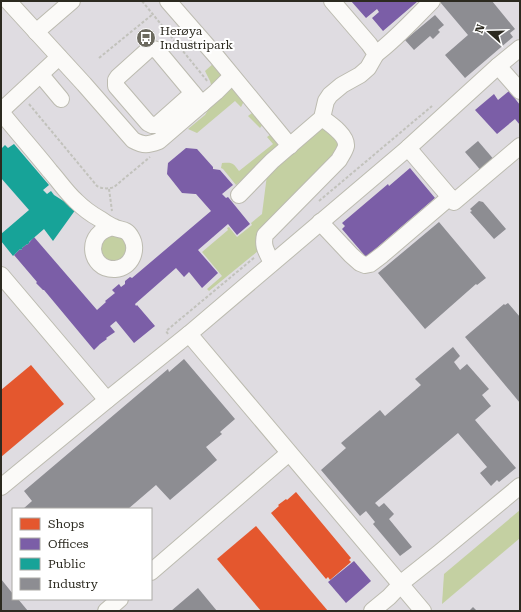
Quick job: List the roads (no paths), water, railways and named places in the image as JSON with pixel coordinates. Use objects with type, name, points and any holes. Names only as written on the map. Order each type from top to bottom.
[{"type":"lane","points":[[8,1],[88,88],[133,140],[140,144],[148,145],[159,141],[198,98]]},
{"type":"lane","points":[[36,32],[72,1]]},
{"type":"lane","points":[[168,1],[216,56],[290,146]]},
{"type":"lane","points":[[332,1],[376,54]]},
{"type":"lane","points":[[239,195],[272,161],[322,118],[326,101],[330,95],[342,85],[368,68],[376,54],[432,1]]},
{"type":"lane","points":[[1,487],[183,339],[269,256],[320,222],[408,148],[498,66],[520,48]]},
{"type":"lane","points":[[198,98],[157,50],[153,49],[148,50],[116,80],[116,86],[148,123],[157,125],[198,98],[216,92],[232,76]]},
{"type":"lane","points":[[59,57],[1,111],[75,200],[96,217],[128,233],[132,238],[134,253],[130,261],[125,266],[117,269],[108,268],[97,260],[93,253],[93,245],[85,220],[75,200]]},
{"type":"lane","points":[[498,66],[520,91]]},
{"type":"lane","points":[[41,75],[60,99]]},
{"type":"lane","points":[[269,256],[264,241],[265,234],[330,169],[338,160],[346,146],[345,139],[333,126],[322,118]]},
{"type":"lane","points":[[408,148],[454,202],[520,146]]},
{"type":"lane","points":[[320,222],[351,255],[360,263],[365,265],[370,264],[382,255],[450,197]]},
{"type":"lane","points":[[93,245],[96,236],[108,228],[114,227]]},
{"type":"lane","points":[[1,275],[107,400]]},
{"type":"lane","points":[[183,339],[289,453],[423,611]]},
{"type":"lane","points":[[152,571],[289,453]]},
{"type":"lane","points":[[372,611],[389,597],[400,584],[520,486]]},
{"type":"lane","points":[[106,611],[119,600]]},
{"type":"place","name":"Herøya Industripark","points":[[146,38]]}]
